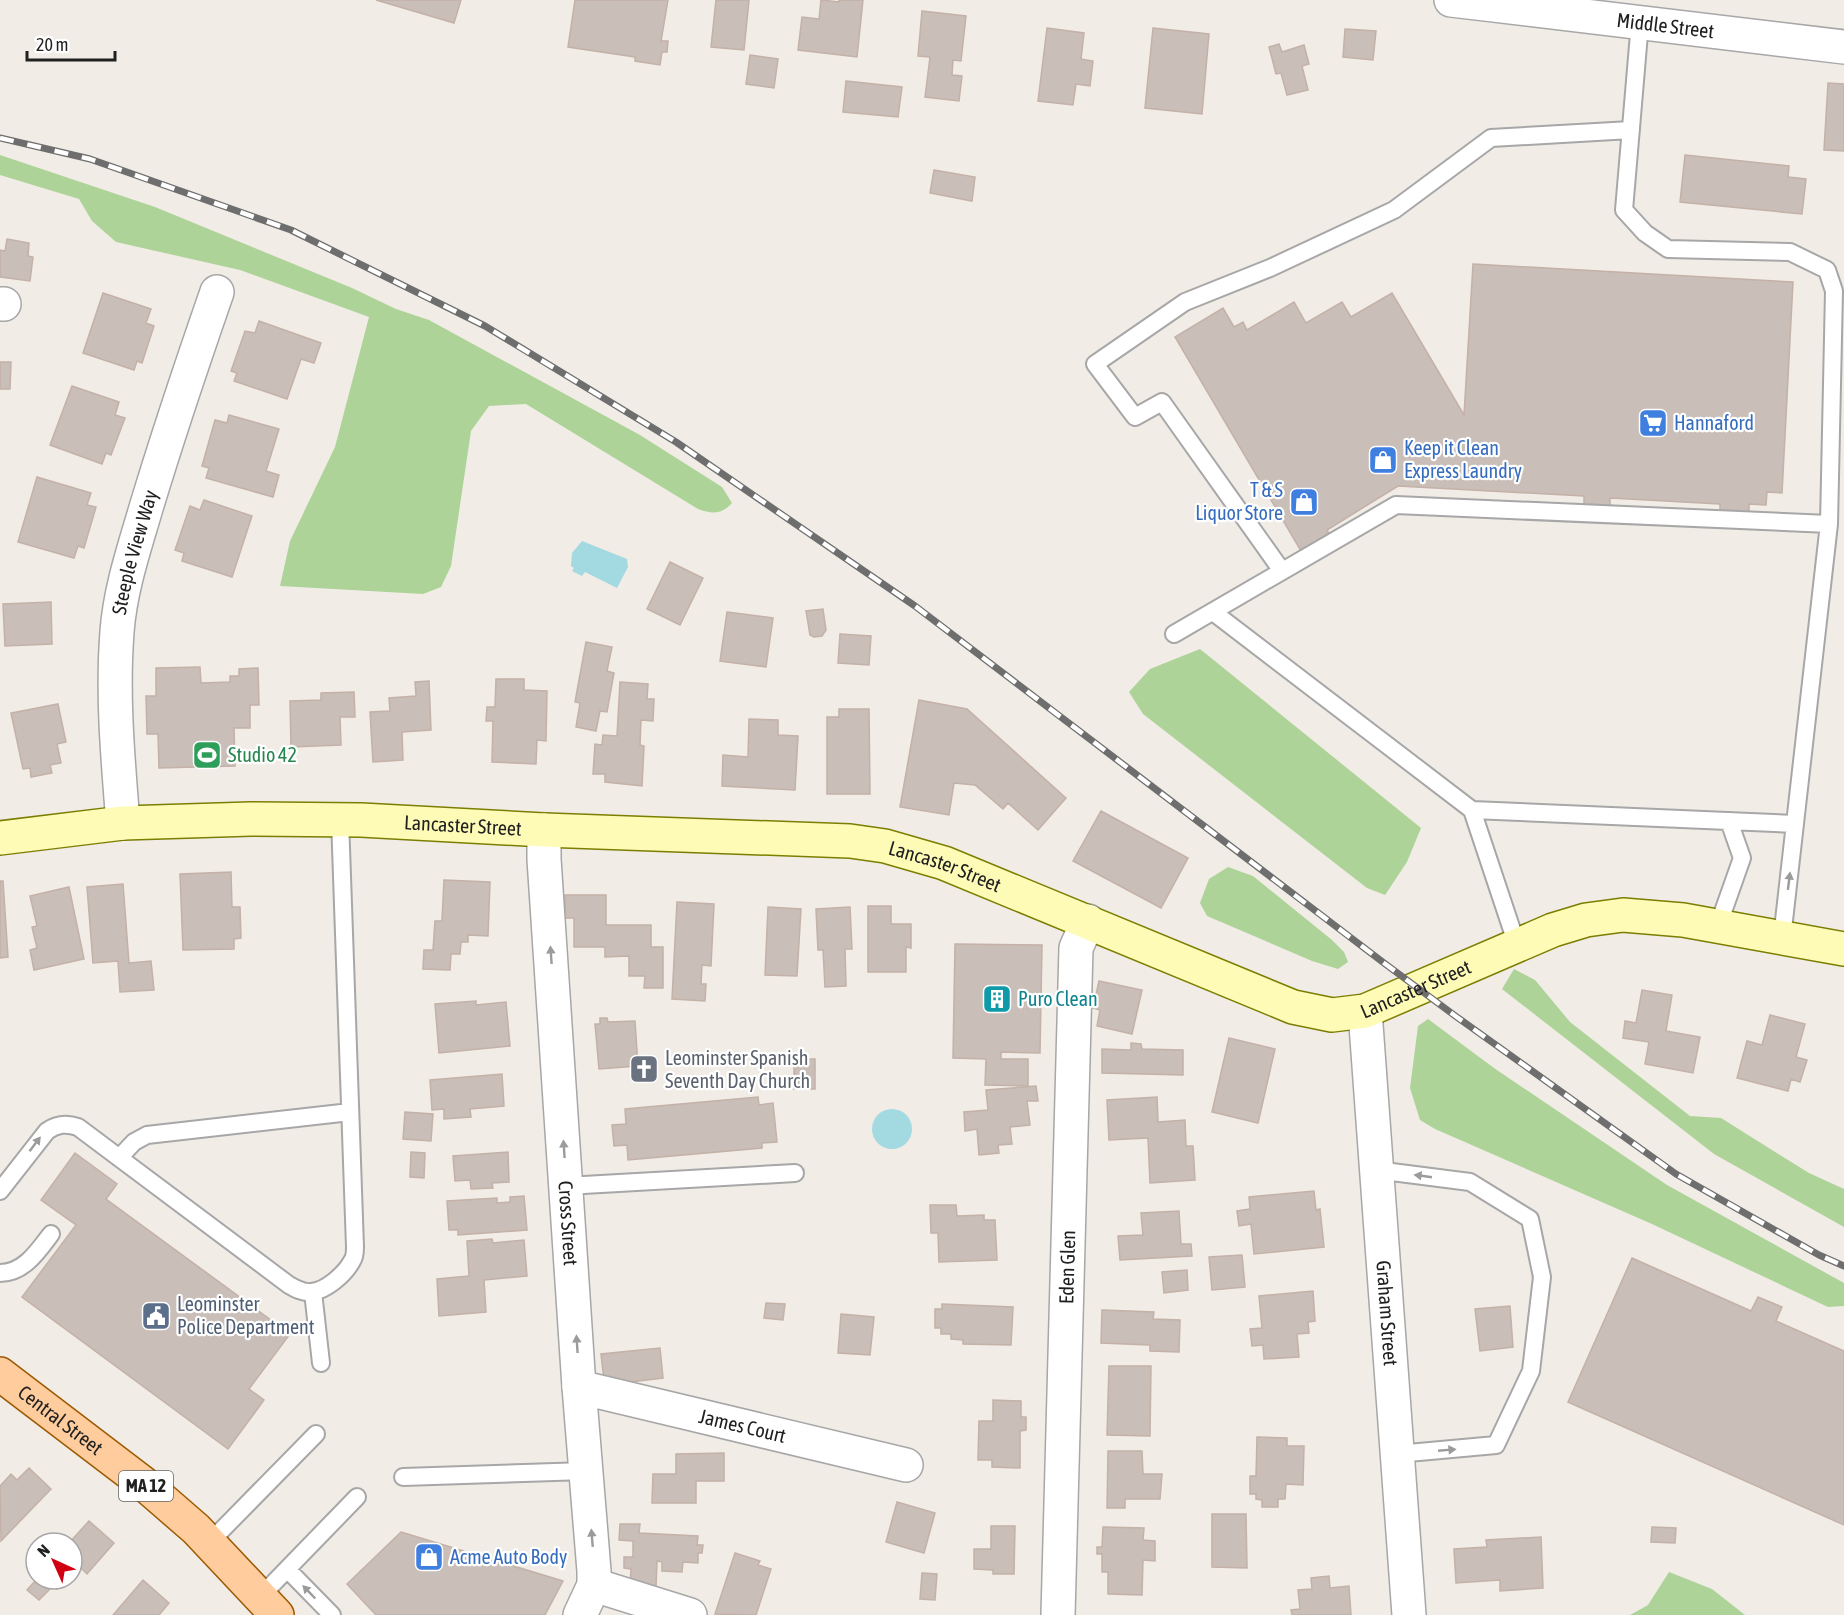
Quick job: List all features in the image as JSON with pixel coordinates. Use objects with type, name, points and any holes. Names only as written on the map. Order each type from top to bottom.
[{"type":"main road","name":"Lancaster Street","points":[[0,838],[123,823],[340,819],[544,830],[849,841],[885,846],[944,862],[1293,1007],[1332,1015],[1365,1011],[1553,930],[1586,920],[1623,915],[1683,920],[1844,949]]},
{"type":"main road","name":"Central Street","points":[[0,1374],[143,1483],[196,1529],[268,1606]]},
{"type":"street","name":"Middle Street","points":[[1451,0],[1638,11],[1844,47]]},
{"type":"street","name":"Steeple View Way","points":[[123,823],[115,685],[117,630],[127,572],[167,438],[217,292]]},
{"type":"street","name":"Cross Street","points":[[544,830],[544,859],[579,1387],[594,1571],[594,1585],[580,1615]]},
{"type":"street","name":"Eden Glen","points":[[1058,1615],[1076,948],[1088,921]]},
{"type":"street","name":"Graham Street","points":[[1365,1011],[1409,1615]]},
{"type":"street","name":"James Court","points":[[579,1387],[906,1465]]},
{"type":"street","points":[[594,1585],[690,1615]]},
{"type":"lane","points":[[1638,11],[1624,210],[1668,249],[1790,252],[1827,270],[1834,291],[1829,524],[1782,938]]},
{"type":"lane","points":[[1282,571],[1162,402],[1135,417],[1095,364],[1185,302],[1270,268],[1394,210],[1491,138],[1631,130]]},
{"type":"lane","points":[[1174,634],[1396,505],[1829,524]]},
{"type":"lane","points":[[1213,612],[1472,810],[1516,945]]},
{"type":"lane","points":[[1472,810],[1795,824]]},
{"type":"lane","points":[[0,1191],[40,1137],[53,1126],[70,1124],[78,1127],[297,1290],[313,1292],[320,1290],[338,1277],[352,1262],[355,1255],[340,819]]},
{"type":"lane","points":[[1718,926],[1742,858],[1729,821]]},
{"type":"lane","points":[[119,1158],[134,1142],[147,1135],[350,1112]]},
{"type":"lane","points":[[1376,1170],[1470,1182],[1530,1219],[1542,1277],[1531,1371],[1496,1445],[1397,1454]]},
{"type":"lane","points":[[567,1186],[795,1173]]},
{"type":"lane","points":[[0,1274],[16,1270],[26,1264],[51,1234]]},
{"type":"lane","points":[[313,1292],[321,1363]]},
{"type":"lane","points":[[209,1543],[316,1434]]},
{"type":"lane","points":[[403,1477],[586,1471]]},
{"type":"lane","points":[[268,1606],[287,1569],[357,1497]]},
{"type":"lane","points":[[287,1569],[332,1615]]},
{"type":"green space","points":[[0,155],[155,207],[352,288],[396,309],[429,320],[640,435],[722,487],[732,503],[724,510],[716,512],[698,509],[526,404],[489,406],[471,431],[451,566],[441,587],[423,594],[280,586],[290,541],[335,447],[369,317],[240,270],[116,242],[92,221],[79,199],[0,175]]},
{"type":"green space","points":[[1200,649],[1421,828],[1407,862],[1385,895],[1367,888],[1143,714],[1129,692],[1150,669]]},
{"type":"green space","points":[[1228,867],[1253,876],[1332,940],[1344,952],[1348,962],[1338,969],[1312,961],[1207,916],[1200,903],[1209,879]]},
{"type":"green space","points":[[1514,969],[1535,980],[1570,1022],[1690,1116],[1721,1118],[1809,1173],[1844,1189],[1844,1227],[1714,1154],[1502,989]]},
{"type":"green space","points":[[1428,1019],[1494,1068],[1667,1185],[1844,1283],[1844,1306],[1828,1307],[1652,1224],[1435,1129],[1420,1120],[1410,1088],[1418,1026]]},
{"type":"green space","points":[[1669,1572],[1712,1589],[1745,1615],[1630,1615],[1648,1605]]},
{"type":"water","points":[[582,541],[627,559],[628,567],[617,588],[585,572],[582,576],[572,571],[574,568],[571,566],[572,553]]},
{"type":"water","points":[[892,1109],[906,1115],[912,1129],[906,1143],[892,1149],[878,1143],[872,1129],[878,1115]]},
{"type":"building","points":[[376,0],[461,0],[454,23]]},
{"type":"building","points":[[575,0],[668,0],[661,41],[668,41],[667,52],[662,52],[660,65],[635,61],[635,57],[568,47]]},
{"type":"building","points":[[716,0],[749,0],[744,50],[711,47]]},
{"type":"building","points":[[821,0],[839,2],[839,0],[863,0],[857,57],[798,50],[802,17],[819,19]]},
{"type":"building","points":[[922,11],[966,16],[961,61],[953,60],[952,75],[962,76],[959,101],[925,97],[930,57],[918,56]]},
{"type":"building","points":[[1047,28],[1084,33],[1081,59],[1093,61],[1090,86],[1076,84],[1073,105],[1038,101]]},
{"type":"building","points":[[1153,28],[1209,34],[1202,114],[1145,108]]},
{"type":"building","points":[[1345,29],[1376,31],[1373,60],[1343,57]]},
{"type":"building","points":[[1279,44],[1282,52],[1304,45],[1309,64],[1302,66],[1308,90],[1287,95],[1281,73],[1276,74],[1269,47]]},
{"type":"building","points":[[750,55],[778,59],[774,88],[746,84]]},
{"type":"building","points":[[846,81],[902,87],[898,117],[843,112]]},
{"type":"building","points":[[1828,83],[1844,84],[1844,151],[1824,150]]},
{"type":"building","points":[[1685,155],[1789,166],[1788,177],[1806,179],[1802,214],[1680,202]]},
{"type":"building","points":[[934,170],[975,177],[972,201],[930,193]]},
{"type":"building","points":[[7,239],[29,243],[28,256],[33,257],[30,281],[0,277],[0,250],[5,251]]},
{"type":"building","points":[[1473,264],[1793,282],[1782,493],[1767,492],[1766,505],[1749,504],[1749,515],[1720,514],[1720,504],[1610,498],[1610,508],[1584,506],[1584,496],[1398,486],[1327,530],[1330,535],[1301,551],[1175,337],[1223,308],[1234,327],[1243,322],[1247,330],[1294,302],[1306,323],[1342,302],[1351,317],[1392,293],[1464,415]]},
{"type":"building","points":[[103,293],[151,309],[146,323],[154,326],[142,363],[137,361],[134,370],[83,353]]},
{"type":"building","points":[[259,321],[321,343],[314,363],[301,359],[287,399],[234,381],[237,373],[231,371],[245,331],[255,333]]},
{"type":"building","points":[[0,362],[11,362],[10,389],[0,389]]},
{"type":"building","points":[[72,386],[119,402],[115,415],[125,418],[111,455],[106,453],[102,464],[50,445]]},
{"type":"building","points":[[229,415],[279,429],[266,471],[279,475],[273,497],[206,478],[209,468],[202,466],[215,420],[227,423]]},
{"type":"building","points":[[37,477],[91,493],[87,505],[96,507],[84,548],[78,546],[74,558],[18,542]]},
{"type":"building","points":[[204,500],[252,516],[232,577],[182,561],[184,553],[175,550],[190,506],[200,510]]},
{"type":"building","points":[[670,562],[703,578],[680,625],[647,609]]},
{"type":"building","points":[[51,602],[52,644],[5,646],[3,604]]},
{"type":"building","points":[[823,609],[826,630],[822,636],[814,637],[810,635],[806,611]]},
{"type":"building","points":[[727,612],[773,618],[766,667],[720,661]]},
{"type":"building","points":[[840,634],[871,636],[869,665],[838,663]]},
{"type":"building","points":[[586,642],[612,647],[607,671],[614,673],[607,712],[600,711],[596,731],[576,727],[580,703],[575,702]]},
{"type":"building","points":[[200,667],[201,683],[230,682],[230,676],[239,676],[239,669],[258,668],[259,705],[250,705],[250,728],[234,728],[235,766],[159,768],[158,734],[147,734],[146,696],[156,696],[156,668]]},
{"type":"building","points":[[496,679],[524,679],[524,690],[547,691],[546,741],[537,740],[536,764],[492,762],[493,721],[486,721],[487,707],[495,707]]},
{"type":"building","points":[[429,681],[431,730],[402,732],[403,760],[373,762],[370,712],[390,711],[389,698],[416,696],[415,682]]},
{"type":"building","points":[[620,682],[648,684],[647,699],[654,699],[653,721],[641,720],[640,745],[644,746],[642,786],[605,782],[605,774],[593,774],[595,744],[602,745],[603,735],[617,736]]},
{"type":"building","points":[[354,692],[355,717],[340,717],[341,745],[291,747],[290,701],[321,700],[321,693]]},
{"type":"building","points":[[919,700],[967,709],[1066,798],[1038,830],[1008,803],[1003,809],[975,785],[954,783],[949,815],[900,807]]},
{"type":"building","points":[[58,704],[66,742],[57,744],[61,763],[50,765],[52,773],[31,777],[30,768],[23,769],[11,713]]},
{"type":"building","points":[[839,709],[869,709],[870,794],[827,794],[827,717],[839,717]]},
{"type":"building","points":[[749,719],[778,720],[778,735],[798,736],[795,790],[722,786],[723,755],[748,757]]},
{"type":"building","points":[[1101,811],[1188,858],[1161,908],[1073,861]]},
{"type":"building","points":[[231,872],[232,907],[240,907],[241,938],[234,939],[234,949],[183,950],[180,874]]},
{"type":"building","points":[[444,880],[490,882],[488,936],[468,935],[468,942],[461,942],[460,954],[451,954],[450,970],[423,969],[424,950],[433,950],[435,921],[442,921]]},
{"type":"building","points":[[0,881],[3,881],[8,957],[0,958]]},
{"type":"building","points":[[123,884],[129,963],[151,961],[154,990],[120,992],[118,961],[93,963],[87,887]]},
{"type":"building","points":[[69,887],[84,959],[34,970],[30,950],[37,948],[32,927],[37,926],[30,896]]},
{"type":"building","points":[[565,895],[606,895],[606,925],[651,925],[651,947],[663,947],[663,988],[644,988],[645,976],[629,976],[629,956],[605,957],[605,947],[574,947],[574,918],[565,918]]},
{"type":"building","points":[[677,902],[714,904],[711,966],[702,965],[701,984],[706,984],[705,1001],[672,999]]},
{"type":"building","points":[[868,906],[891,906],[891,924],[911,924],[911,948],[906,947],[906,972],[868,972]]},
{"type":"building","points":[[768,907],[801,909],[797,976],[765,975]]},
{"type":"building","points":[[850,907],[852,949],[845,949],[846,986],[825,987],[823,950],[818,950],[816,909]]},
{"type":"building","name":"Puro Clean","points":[[955,944],[1042,945],[1040,1053],[1001,1052],[1001,1059],[1028,1059],[1028,1086],[985,1085],[986,1059],[953,1058]]},
{"type":"building","points":[[1099,981],[1142,990],[1132,1034],[1097,1026],[1100,1010],[1093,1008]]},
{"type":"building","points":[[1642,990],[1672,995],[1666,1031],[1700,1037],[1693,1073],[1645,1064],[1649,1042],[1623,1038],[1625,1021],[1636,1023]]},
{"type":"building","points":[[476,1001],[476,1005],[506,1002],[510,1046],[439,1053],[435,1004]]},
{"type":"building","points":[[1770,1015],[1805,1024],[1796,1057],[1807,1060],[1800,1082],[1791,1079],[1788,1091],[1737,1078],[1747,1041],[1762,1045]]},
{"type":"building","points":[[600,1018],[607,1018],[608,1022],[635,1021],[638,1066],[599,1069],[595,1024],[600,1024]]},
{"type":"building","points":[[1229,1038],[1275,1049],[1258,1123],[1212,1112]]},
{"type":"building","points":[[1131,1043],[1141,1044],[1142,1049],[1183,1050],[1183,1075],[1102,1073],[1102,1049],[1131,1050]]},
{"type":"building","points":[[794,1059],[815,1059],[815,1089],[794,1089]]},
{"type":"building","points":[[502,1074],[504,1106],[470,1109],[471,1117],[444,1119],[444,1109],[432,1110],[430,1080]]},
{"type":"building","points":[[1036,1086],[1038,1101],[1027,1101],[1030,1125],[1010,1127],[1012,1144],[998,1145],[999,1153],[979,1155],[977,1129],[965,1131],[964,1112],[988,1110],[986,1090]]},
{"type":"building","points":[[758,1097],[759,1105],[773,1103],[777,1142],[762,1143],[762,1148],[628,1160],[627,1145],[614,1146],[612,1125],[626,1124],[625,1109]]},
{"type":"building","points":[[1157,1097],[1158,1122],[1185,1120],[1186,1146],[1193,1146],[1195,1180],[1150,1183],[1148,1138],[1109,1140],[1107,1100]]},
{"type":"building","points":[[405,1112],[433,1114],[431,1141],[403,1139]]},
{"type":"building","points":[[411,1152],[425,1153],[424,1178],[410,1177]]},
{"type":"building","points":[[508,1152],[509,1182],[492,1183],[493,1188],[471,1189],[470,1180],[455,1181],[453,1156]]},
{"type":"building","name":"Leominster Police Department","points":[[75,1153],[117,1184],[106,1199],[290,1334],[249,1389],[264,1400],[228,1449],[22,1297],[76,1225],[41,1200]]},
{"type":"building","points":[[1314,1191],[1316,1210],[1320,1209],[1324,1247],[1254,1254],[1251,1224],[1239,1226],[1237,1211],[1250,1209],[1249,1197]]},
{"type":"building","points":[[524,1196],[527,1230],[458,1235],[458,1230],[449,1230],[447,1201],[497,1198],[497,1203],[510,1202],[510,1197]]},
{"type":"building","points":[[930,1205],[956,1205],[957,1216],[984,1215],[984,1220],[995,1220],[997,1260],[939,1262],[938,1233],[931,1233]]},
{"type":"building","points":[[1179,1211],[1181,1244],[1191,1244],[1192,1256],[1120,1260],[1118,1236],[1143,1235],[1141,1213]]},
{"type":"building","points":[[492,1239],[493,1243],[524,1240],[527,1276],[484,1280],[486,1312],[439,1316],[437,1279],[469,1276],[467,1241]]},
{"type":"building","points":[[1242,1255],[1245,1287],[1212,1290],[1209,1257]]},
{"type":"building","points":[[1632,1258],[1751,1311],[1758,1297],[1782,1307],[1776,1321],[1844,1351],[1844,1525],[1568,1402]]},
{"type":"building","points":[[1187,1270],[1188,1290],[1164,1293],[1162,1272]]},
{"type":"building","points":[[1313,1291],[1315,1321],[1308,1322],[1309,1333],[1297,1334],[1299,1357],[1264,1359],[1263,1345],[1252,1346],[1250,1329],[1262,1328],[1259,1296]]},
{"type":"building","points":[[766,1303],[785,1304],[783,1320],[764,1318]]},
{"type":"building","points":[[942,1304],[1013,1307],[1011,1345],[963,1344],[963,1340],[951,1339],[951,1334],[941,1334],[941,1328],[935,1328],[935,1309],[942,1309]]},
{"type":"building","points":[[1510,1306],[1513,1347],[1480,1351],[1475,1309]]},
{"type":"building","points":[[1102,1310],[1154,1312],[1153,1319],[1180,1320],[1179,1352],[1150,1351],[1150,1345],[1101,1343]]},
{"type":"building","points":[[841,1314],[874,1317],[870,1355],[838,1353]]},
{"type":"building","points":[[660,1348],[663,1378],[613,1384],[604,1380],[601,1354]]},
{"type":"building","points":[[1109,1366],[1151,1366],[1150,1436],[1107,1435]]},
{"type":"building","points":[[993,1400],[1021,1401],[1021,1417],[1026,1417],[1026,1430],[1020,1431],[1020,1468],[992,1467],[992,1460],[978,1460],[979,1421],[993,1421]]},
{"type":"building","points":[[1257,1437],[1287,1438],[1287,1446],[1304,1446],[1303,1485],[1286,1484],[1285,1499],[1278,1499],[1278,1507],[1262,1507],[1262,1500],[1256,1499],[1256,1494],[1250,1494],[1250,1476],[1256,1476]]},
{"type":"building","points":[[1108,1451],[1142,1451],[1143,1474],[1162,1474],[1160,1499],[1125,1499],[1125,1508],[1107,1508]]},
{"type":"building","points":[[724,1453],[724,1481],[696,1481],[696,1503],[652,1503],[653,1474],[676,1474],[676,1454]]},
{"type":"building","points":[[29,1468],[51,1489],[1,1541],[0,1486],[11,1474],[17,1480]]},
{"type":"building","points":[[897,1502],[935,1513],[924,1553],[886,1542]]},
{"type":"building","points":[[1212,1514],[1246,1514],[1247,1568],[1212,1567]]},
{"type":"building","points":[[89,1521],[114,1543],[87,1574],[84,1571],[84,1531],[80,1531]]},
{"type":"building","points":[[620,1524],[640,1524],[639,1533],[698,1536],[697,1545],[703,1545],[702,1553],[698,1553],[698,1563],[683,1562],[682,1572],[662,1571],[662,1562],[657,1561],[656,1588],[630,1587],[631,1569],[624,1568],[624,1557],[633,1557],[633,1541],[619,1540]]},
{"type":"building","points":[[991,1526],[1015,1526],[1014,1574],[993,1574],[993,1570],[974,1569],[974,1549],[991,1549]]},
{"type":"building","points":[[1103,1527],[1144,1528],[1143,1540],[1155,1541],[1155,1561],[1143,1560],[1142,1595],[1108,1594],[1108,1572],[1102,1572],[1102,1554],[1097,1554],[1097,1547],[1102,1547]]},
{"type":"building","points":[[1652,1527],[1676,1528],[1675,1543],[1651,1542]]},
{"type":"building","name":"Acme Auto Body","points":[[401,1532],[563,1581],[545,1615],[376,1615],[347,1584]]},
{"type":"building","points":[[1541,1537],[1543,1588],[1500,1591],[1500,1580],[1456,1583],[1454,1549],[1487,1547],[1486,1540]]},
{"type":"building","points":[[735,1553],[760,1561],[758,1565],[771,1569],[756,1615],[715,1614]]},
{"type":"building","points":[[922,1573],[937,1574],[935,1600],[920,1599]]},
{"type":"building","points":[[1329,1576],[1330,1588],[1349,1586],[1351,1615],[1292,1615],[1291,1610],[1300,1609],[1298,1590],[1312,1589],[1311,1578]]},
{"type":"building","points":[[143,1580],[169,1603],[159,1615],[113,1615]]},
{"type":"building","points":[[28,1591],[48,1591],[39,1600]]},
{"type":"railway","points":[[0,138],[90,159],[291,230],[485,326],[676,442],[915,606],[1384,963],[1676,1174],[1819,1255],[1844,1266]]},
{"type":"place","name":"Hannaford","points":[[1653,423]]},
{"type":"place","name":"Keep it Clean Express Laundry","points":[[1383,460]]},
{"type":"place","name":"T & S Liquor Store","points":[[1304,502]]},
{"type":"place","name":"Studio 42","points":[[207,755]]},
{"type":"place","name":"Puro Clean","points":[[997,999]]},
{"type":"place","name":"Leominster Spanish Seventh Day Church","points":[[644,1069]]},
{"type":"place","name":"Leominster Police Department","points":[[156,1316]]},
{"type":"place","name":"Acme Auto Body","points":[[429,1557]]}]
